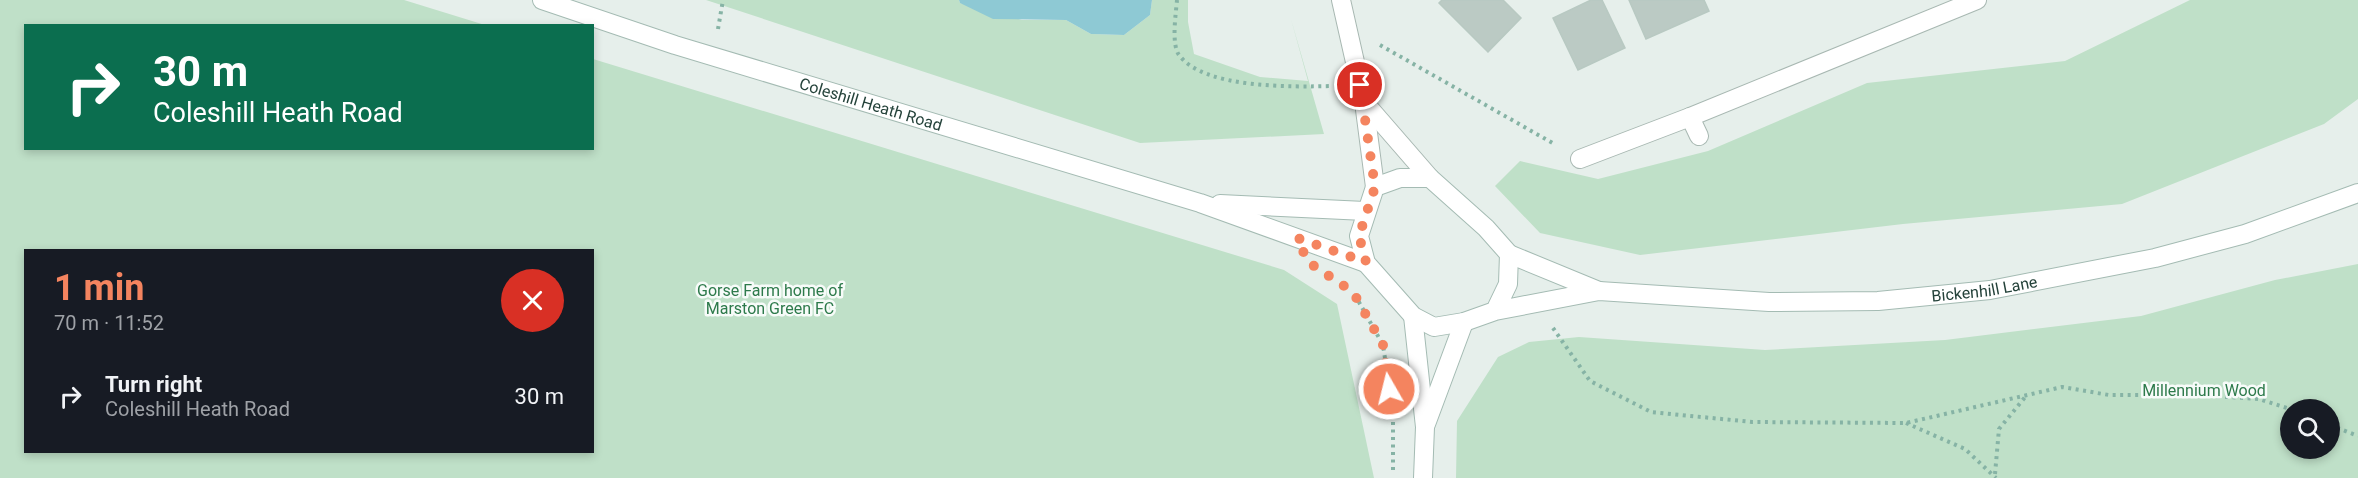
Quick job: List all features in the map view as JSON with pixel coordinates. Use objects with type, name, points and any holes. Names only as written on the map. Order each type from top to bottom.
[{"type":"street","name":"Coleshill Heath Road","points":[[542,0],[675,45],[1200,203],[1366,262]]},
{"type":"street","points":[[1341,0],[1362,94],[1375,187],[1365,211],[1359,236],[1366,262],[1413,316],[1434,327],[1464,322],[1495,311],[1508,284],[1509,254],[1486,228],[1430,178],[1362,94]]},
{"type":"street","points":[[1580,159],[1690,117],[1977,0]]},
{"type":"street","points":[[1690,117],[1699,136]]},
{"type":"street","points":[[1375,187],[1400,178],[1430,178]]},
{"type":"street","name":"Bickenhill Lane","points":[[1495,311],[1599,291],[1769,302],[1878,300],[1990,290],[2155,258],[2245,234],[2358,193]]},
{"type":"street","name":"Coleshill Heath Road","points":[[1200,203],[1365,211]]},
{"type":"street","name":"Bickenhill Lane","points":[[1509,254],[1599,291]]},
{"type":"street","points":[[1413,316],[1425,427],[1424,478]]},
{"type":"street","points":[[1425,427],[1464,322]]},
{"type":"path","points":[[1177,0],[1175,36],[1177,53],[1194,69],[1220,78],[1362,94]]},
{"type":"path","points":[[1348,26],[1580,159]]},
{"type":"path","points":[[1353,292],[1383,345],[1393,411],[1394,478]]},
{"type":"path","points":[[1553,328],[1590,381],[1651,412],[1752,423],[1906,423],[2062,387],[2109,395],[2194,395],[2259,399],[2280,406]]},
{"type":"path","points":[[1996,476],[1999,429],[2026,396]]},
{"type":"path","points":[[1906,423],[1965,449],[1996,476]]},
{"type":"path","points":[[2340,429],[2358,436]]},
{"type":"green space","name":"Gorse Farm home of Marston Green FC","points":[[0,0],[404,0],[482,24],[24,24],[24,150],[594,150],[594,59],[1284,270],[1337,304],[1374,478],[0,478]]},
{"type":"green space","points":[[706,0],[959,0],[960,3],[1022,20],[1066,20],[1091,34],[1124,35],[1150,15],[1152,0],[1188,0],[1188,22],[1194,54],[1260,77],[1308,81],[1291,19],[1324,134],[1140,143]]},
{"type":"green space","points":[[2190,0],[2358,0],[2358,99],[2324,124],[2122,204],[1903,224],[1640,255],[1540,233],[1495,186],[1520,161],[1598,179],[1708,151],[1867,83],[2065,61]]},
{"type":"green space","name":"Millennium Wood","points":[[2358,264],[2358,478],[1456,478],[1457,421],[1498,357],[1529,342],[1579,337],[1765,350],[1945,340],[2141,316],[2275,280]]},
{"type":"water","points":[[959,0],[1152,0],[1150,15],[1124,35],[1091,34],[1066,20],[993,19],[960,3]]},
{"type":"building","points":[[1442,0],[1503,0],[1521,18],[1488,52],[1439,3]]},
{"type":"building","points":[[1591,0],[1602,0],[1625,48],[1578,70],[1553,18]]},
{"type":"building","points":[[1629,0],[1704,0],[1709,11],[1646,39]]},
{"type":"route","points":[[1360,85],[1375,187],[1365,211],[1359,236],[1366,262],[1297,238],[1308,262],[1353,292],[1383,345],[1389,389]]}]
